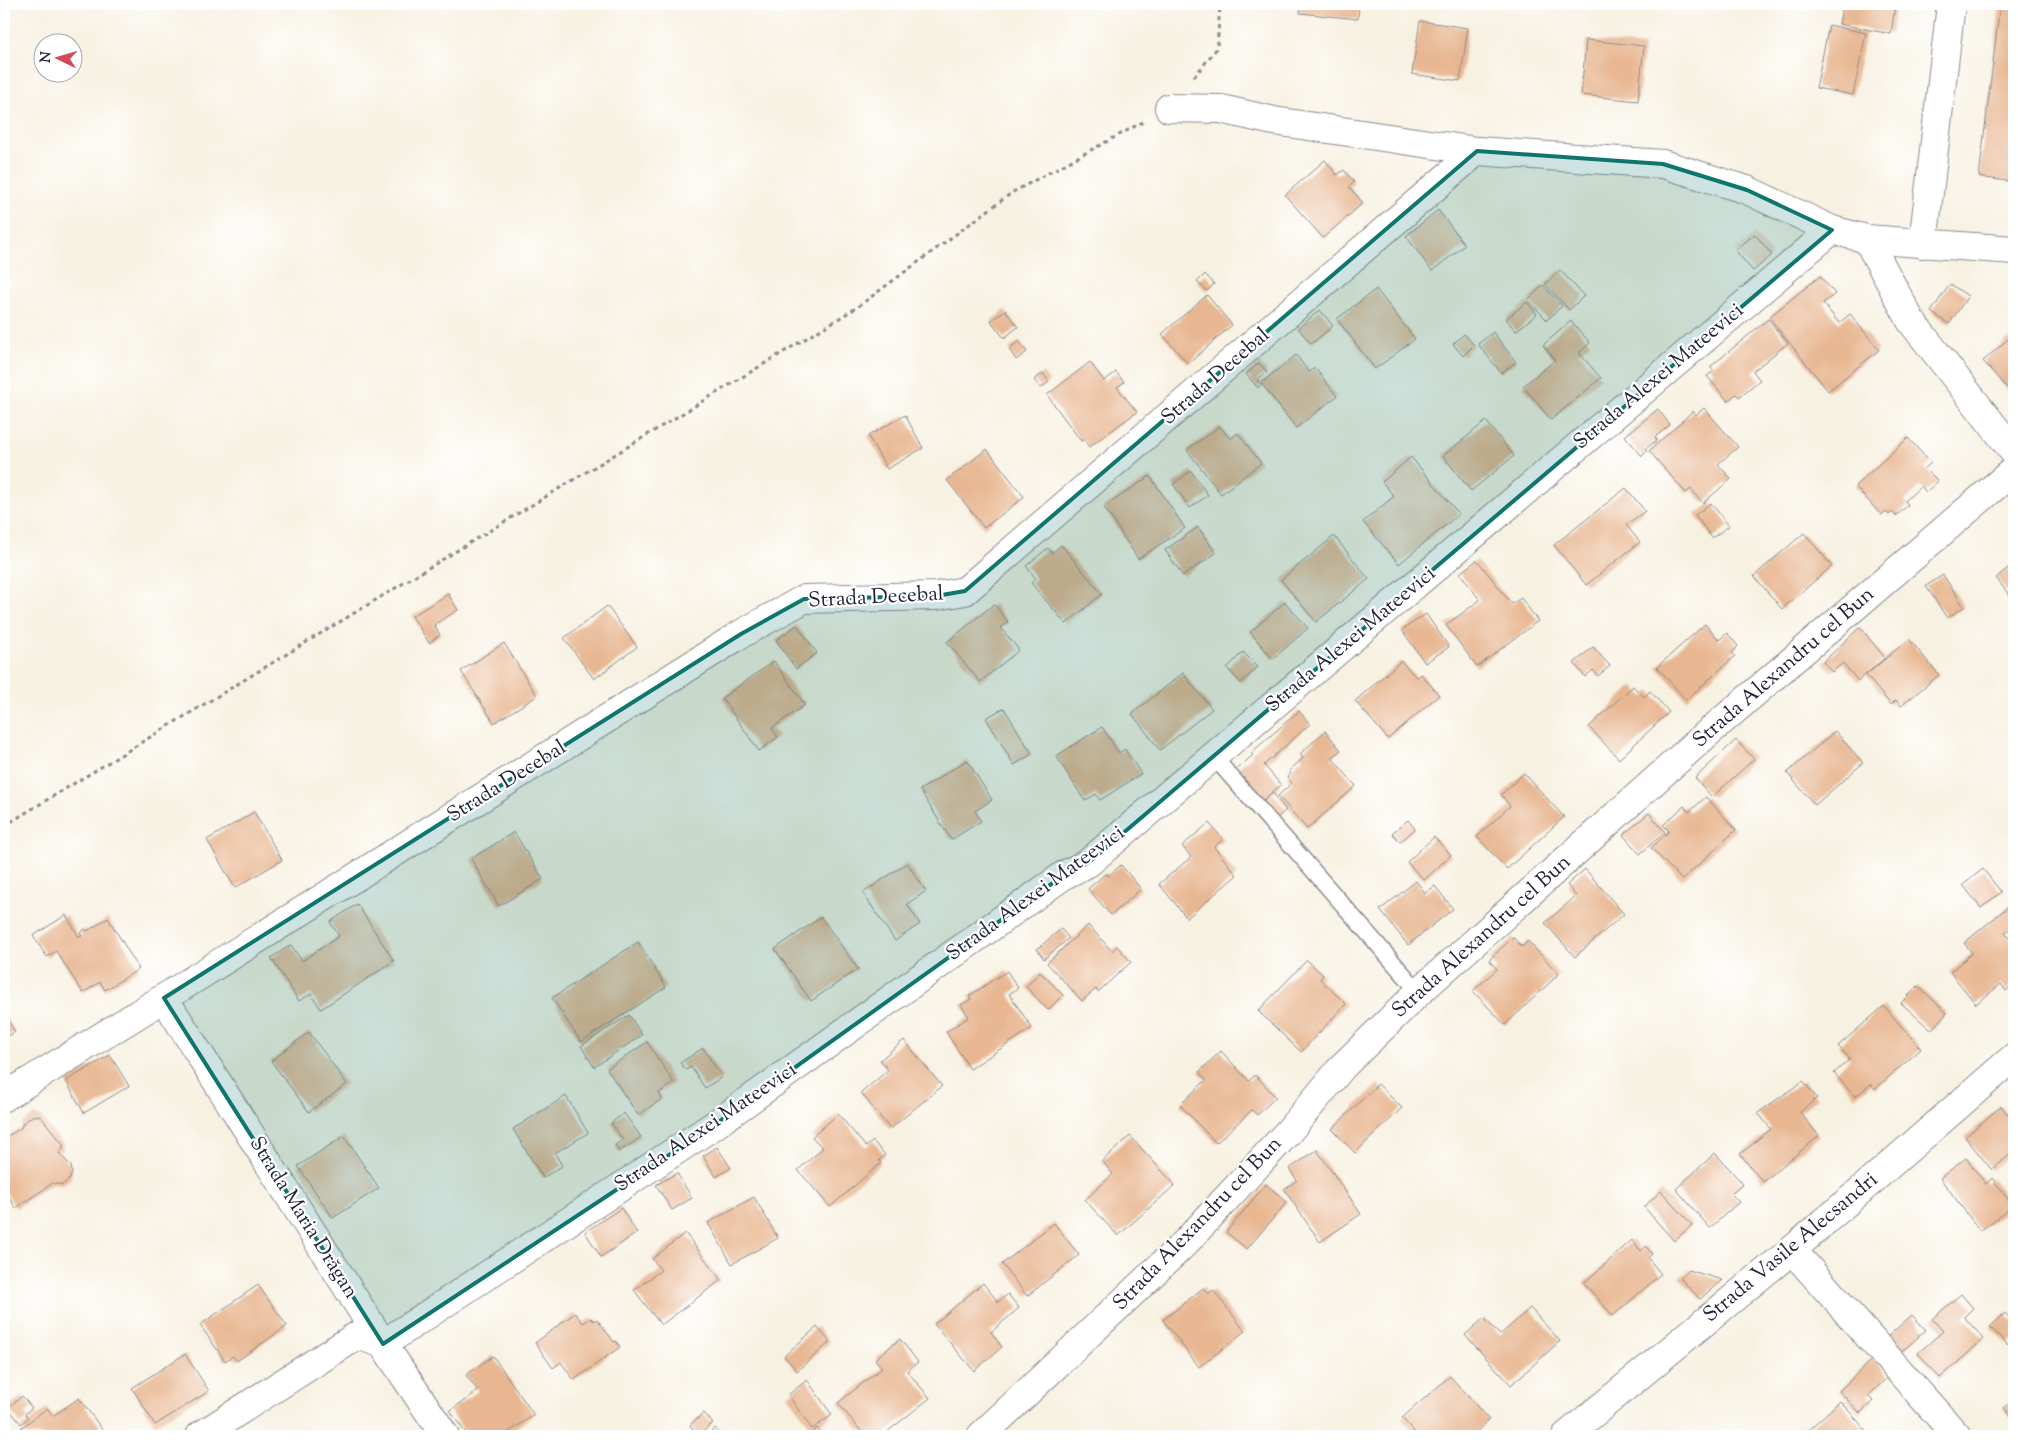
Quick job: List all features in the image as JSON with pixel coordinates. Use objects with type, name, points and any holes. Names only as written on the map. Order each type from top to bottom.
[{"type":"street","points":[[1923,244],[1950,4]]},
{"type":"street","points":[[1170,108],[1221,109],[1274,121],[1477,151],[1662,164],[1747,190],[1832,230],[1867,239],[2014,250]]},
{"type":"street","name":"Strada Decebal","points":[[4,1096],[164,998],[741,634],[804,599],[936,596],[965,591],[1477,151]]},
{"type":"street","name":"Strada Alexei Mateevici","points":[[383,1344],[713,1126],[1064,875],[1088,863],[1832,230]]},
{"type":"street","points":[[1867,239],[1911,321],[2014,452]]},
{"type":"street","name":"Strada Alexandru cel Bun","points":[[981,1436],[1185,1244],[1289,1131],[1342,1066],[1419,992],[1709,732],[2014,470]]},
{"type":"street","name":"Strada Maria Drăgan","points":[[164,998],[383,1344],[445,1436]]},
{"type":"street","name":"Strada Vasile Alecsandri","points":[[1566,1436],[1792,1250],[2014,1058]]},
{"type":"street","points":[[1792,1250],[1957,1436]]},
{"type":"street","points":[[200,1436],[358,1335],[383,1344]]},
{"type":"lane","points":[[1213,756],[1419,992]]},
{"type":"path","points":[[4,826],[856,308],[1012,192],[1170,108],[1217,48],[1220,4]]},
{"type":"highlighted area","points":[[1477,151],[1663,164],[1747,190],[1832,230],[1088,863],[1064,875],[713,1126],[383,1344],[164,998],[741,634],[804,599],[936,596],[965,591]]},
{"type":"building","points":[[1301,4],[1359,4],[1358,19],[1300,13]]},
{"type":"building","points":[[1843,4],[1876,4],[1895,7],[1891,34],[1839,24]]},
{"type":"building","points":[[2000,4],[2014,4],[2014,182],[1979,177]]},
{"type":"building","points":[[1420,21],[1468,28],[1460,81],[1412,74]]},
{"type":"building","points":[[1829,25],[1866,33],[1853,95],[1816,88]]},
{"type":"building","points":[[1586,40],[1644,46],[1638,101],[1581,95]]},
{"type":"building","points":[[1325,160],[1337,175],[1344,170],[1354,182],[1349,187],[1363,203],[1323,238],[1285,195]]},
{"type":"building","points":[[1438,210],[1465,245],[1432,271],[1406,236]]},
{"type":"building","points":[[1755,234],[1772,255],[1753,271],[1735,250]]},
{"type":"building","points":[[1560,270],[1584,296],[1569,310],[1545,284]]},
{"type":"building","points":[[1205,274],[1214,284],[1207,291],[1197,282]]},
{"type":"building","points":[[1820,276],[1835,294],[1823,303],[1839,323],[1850,314],[1879,350],[1828,391],[1769,317]]},
{"type":"building","points":[[1950,284],[1968,296],[1949,324],[1931,312]]},
{"type":"building","points":[[1543,285],[1562,306],[1547,320],[1528,300]]},
{"type":"building","points":[[1376,289],[1415,339],[1375,369],[1337,319]]},
{"type":"building","points":[[1207,295],[1232,325],[1188,364],[1162,334]]},
{"type":"building","points":[[1527,302],[1537,314],[1516,331],[1506,319]]},
{"type":"building","points":[[1005,310],[1018,327],[1004,338],[991,321]]},
{"type":"building","points":[[1320,310],[1333,326],[1311,344],[1298,328]]},
{"type":"building","points":[[1768,319],[1788,343],[1753,371],[1760,380],[1739,397],[1736,394],[1728,401],[1707,376],[1714,371],[1710,367]]},
{"type":"building","points":[[1571,321],[1590,343],[1579,353],[1601,378],[1551,420],[1523,386],[1555,360],[1543,345]]},
{"type":"building","points":[[1493,332],[1516,362],[1501,373],[1478,344]]},
{"type":"building","points":[[1464,334],[1474,345],[1463,356],[1453,344]]},
{"type":"building","points":[[2009,338],[2014,345],[2014,396],[1983,361]]},
{"type":"building","points":[[1019,341],[1027,352],[1016,360],[1009,349]]},
{"type":"building","points":[[1296,355],[1309,372],[1315,368],[1337,396],[1296,428],[1261,383]]},
{"type":"building","points":[[1090,362],[1104,381],[1116,372],[1124,382],[1117,387],[1137,412],[1089,447],[1083,439],[1081,441],[1047,395]]},
{"type":"building","points":[[1259,363],[1267,372],[1257,380],[1262,384],[1258,388],[1246,374]]},
{"type":"building","points":[[1043,373],[1049,382],[1041,388],[1034,380]]},
{"type":"building","points":[[1704,408],[1738,447],[1718,464],[1731,479],[1703,503],[1691,489],[1686,493],[1649,451],[1693,411],[1696,415]]},
{"type":"building","points":[[1658,409],[1670,425],[1655,437],[1657,440],[1645,449],[1647,451],[1642,456],[1625,436]]},
{"type":"building","points":[[905,415],[923,448],[887,469],[868,436]]},
{"type":"building","points":[[1486,421],[1514,456],[1471,491],[1443,456]]},
{"type":"building","points":[[1220,426],[1230,439],[1238,433],[1261,463],[1221,494],[1187,450]]},
{"type":"building","points":[[1908,438],[1931,463],[1925,468],[1938,481],[1926,492],[1921,486],[1905,501],[1908,505],[1896,516],[1892,512],[1889,515],[1886,511],[1881,515],[1855,486]]},
{"type":"building","points":[[987,449],[1024,497],[984,528],[947,480]]},
{"type":"building","points":[[1411,457],[1459,514],[1399,564],[1363,522],[1394,496],[1382,482]]},
{"type":"building","points":[[1191,471],[1208,495],[1190,508],[1173,484]]},
{"type":"building","points":[[1150,476],[1185,528],[1138,559],[1104,507]]},
{"type":"building","points":[[1626,488],[1645,511],[1626,525],[1640,542],[1586,585],[1554,545]]},
{"type":"building","points":[[1711,503],[1729,526],[1712,538],[1695,515]]},
{"type":"building","points":[[1198,527],[1216,553],[1183,576],[1165,550]]},
{"type":"building","points":[[1804,533],[1832,566],[1782,609],[1754,576]]},
{"type":"building","points":[[1334,536],[1369,579],[1316,622],[1281,580]]},
{"type":"building","points":[[1061,545],[1102,594],[1066,624],[1031,583],[1036,579],[1026,566],[1048,548],[1052,553]]},
{"type":"building","points":[[1477,560],[1512,604],[1521,598],[1538,621],[1477,667],[1446,625],[1480,600],[1460,573]]},
{"type":"building","points":[[2014,563],[2014,601],[1996,578]]},
{"type":"building","points":[[1943,575],[1964,607],[1947,618],[1926,586]]},
{"type":"building","points":[[448,594],[458,610],[434,625],[440,635],[429,643],[412,616]]},
{"type":"building","points":[[1285,602],[1308,628],[1273,659],[1250,632]]},
{"type":"building","points":[[994,604],[1008,622],[1001,628],[1019,650],[980,682],[947,642]]},
{"type":"building","points":[[607,606],[637,647],[594,679],[564,638]]},
{"type":"building","points":[[1426,614],[1449,647],[1425,663],[1402,630]]},
{"type":"building","points":[[1705,624],[1719,640],[1727,633],[1738,646],[1732,653],[1735,656],[1686,700],[1657,667]]},
{"type":"building","points":[[797,625],[817,653],[796,669],[776,640]]},
{"type":"building","points":[[1860,627],[1885,658],[1858,681],[1843,663],[1832,672],[1823,662]]},
{"type":"building","points":[[1909,639],[1939,675],[1901,706],[1896,700],[1891,705],[1866,675]]},
{"type":"building","points":[[504,643],[537,696],[494,723],[461,671]]},
{"type":"building","points":[[1593,647],[1610,666],[1598,676],[1593,670],[1585,677],[1574,663]]},
{"type":"building","points":[[1243,652],[1258,667],[1241,683],[1227,668]]},
{"type":"building","points":[[774,661],[805,705],[772,728],[778,737],[759,751],[722,698]]},
{"type":"building","points":[[1401,661],[1417,678],[1421,674],[1439,695],[1388,739],[1355,701]]},
{"type":"building","points":[[1183,673],[1212,709],[1160,750],[1132,714]]},
{"type":"building","points":[[1633,686],[1644,697],[1650,691],[1669,712],[1619,759],[1589,727]]},
{"type":"building","points":[[1004,708],[1032,754],[1014,765],[986,718]]},
{"type":"building","points":[[1299,711],[1310,724],[1264,765],[1281,785],[1263,800],[1236,770],[1253,755],[1251,753]]},
{"type":"building","points":[[1102,727],[1119,753],[1125,749],[1141,774],[1100,800],[1096,794],[1085,801],[1056,756]]},
{"type":"building","points":[[1325,731],[1341,750],[1332,758],[1356,786],[1307,829],[1278,796],[1292,783],[1287,777],[1291,773],[1289,771],[1303,758],[1300,754]]},
{"type":"building","points":[[1835,731],[1863,763],[1815,805],[1787,773]]},
{"type":"building","points":[[1736,740],[1754,759],[1712,797],[1695,778]]},
{"type":"building","points":[[967,760],[992,800],[975,811],[981,821],[951,840],[920,790]]},
{"type":"building","points":[[1524,773],[1564,817],[1507,869],[1477,837],[1510,806],[1501,795]]},
{"type":"building","points":[[1273,793],[1286,810],[1276,819],[1262,803]]},
{"type":"building","points":[[1706,797],[1736,830],[1682,880],[1651,848],[1669,831],[1663,825],[1684,806],[1689,812]]},
{"type":"building","points":[[254,812],[282,860],[235,888],[207,840]]},
{"type":"building","points":[[1649,813],[1665,832],[1640,854],[1623,835]]},
{"type":"building","points":[[1408,820],[1415,829],[1400,842],[1392,833]]},
{"type":"building","points":[[1209,823],[1223,839],[1214,847],[1237,875],[1187,918],[1159,884],[1191,857],[1182,846]]},
{"type":"building","points":[[514,832],[543,879],[499,906],[471,859]]},
{"type":"building","points":[[1434,837],[1451,855],[1424,880],[1407,862]]},
{"type":"building","points":[[907,863],[926,891],[907,904],[920,924],[895,941],[863,893]]},
{"type":"building","points":[[1121,865],[1141,889],[1111,915],[1088,889],[1106,873],[1108,876]]},
{"type":"building","points":[[1585,869],[1624,914],[1575,957],[1545,923],[1576,896],[1567,885]]},
{"type":"building","points":[[1983,869],[2001,892],[1981,908],[1963,885]]},
{"type":"building","points":[[1416,881],[1425,893],[1435,886],[1453,909],[1408,945],[1380,910]]},
{"type":"building","points":[[357,904],[394,961],[321,1009],[311,994],[299,1001],[271,958],[291,945],[302,961],[339,936],[330,922]]},
{"type":"building","points":[[2009,906],[2014,913],[2014,925],[2005,933],[2014,945],[2014,984],[2006,991],[2001,984],[1976,1004],[1950,972],[1972,953],[1964,943]]},
{"type":"building","points":[[66,915],[79,937],[82,936],[80,933],[85,929],[87,931],[108,918],[139,969],[105,990],[100,982],[83,993],[56,951],[47,957],[33,936]]},
{"type":"building","points":[[821,917],[858,969],[811,1001],[775,949]]},
{"type":"building","points":[[1088,925],[1112,951],[1117,946],[1131,962],[1098,992],[1096,989],[1082,1001],[1047,963]]},
{"type":"building","points":[[1061,929],[1069,938],[1044,959],[1037,949]]},
{"type":"building","points":[[1513,937],[1522,947],[1528,941],[1559,974],[1505,1025],[1473,991],[1497,969],[1489,960]]},
{"type":"building","points":[[638,942],[666,987],[581,1042],[552,998]]},
{"type":"building","points":[[1307,960],[1323,975],[1320,979],[1346,1004],[1301,1052],[1258,1011]]},
{"type":"building","points":[[1007,971],[1018,988],[1009,994],[1032,1028],[970,1069],[946,1032],[969,1017],[961,1005],[971,999],[969,996]]},
{"type":"building","points":[[1040,972],[1063,995],[1048,1010],[1026,987]]},
{"type":"building","points":[[1918,986],[1947,1013],[1931,1030],[1901,1003]]},
{"type":"building","points":[[1884,1006],[1921,1049],[1875,1089],[1871,1084],[1855,1097],[1834,1073],[1850,1059],[1838,1046]]},
{"type":"building","points":[[4,1014],[15,1032],[4,1039]]},
{"type":"building","points":[[629,1015],[642,1035],[594,1067],[581,1046]]},
{"type":"building","points":[[309,1032],[347,1084],[309,1112],[271,1061]]},
{"type":"building","points":[[904,1040],[942,1086],[890,1129],[861,1093],[888,1070],[880,1060]]},
{"type":"building","points":[[647,1042],[674,1083],[659,1093],[662,1099],[638,1115],[607,1069]]},
{"type":"building","points":[[703,1048],[722,1077],[705,1088],[691,1067],[686,1070],[680,1063]]},
{"type":"building","points":[[1221,1051],[1249,1081],[1255,1075],[1276,1097],[1257,1115],[1252,1110],[1216,1143],[1180,1105],[1206,1080],[1199,1072]]},
{"type":"building","points":[[110,1055],[129,1086],[84,1113],[66,1081]]},
{"type":"building","points":[[1803,1081],[1817,1098],[1800,1112],[1819,1136],[1763,1182],[1740,1154],[1771,1129],[1758,1113]]},
{"type":"building","points":[[1378,1084],[1402,1108],[1355,1153],[1332,1129]]},
{"type":"building","points":[[566,1096],[588,1133],[555,1153],[562,1166],[543,1178],[513,1129]]},
{"type":"building","points":[[2001,1106],[2014,1122],[2014,1151],[1992,1170],[1965,1137]]},
{"type":"building","points":[[624,1113],[641,1137],[619,1152],[615,1145],[623,1140],[611,1123]]},
{"type":"building","points":[[838,1114],[866,1147],[873,1141],[885,1155],[879,1160],[881,1163],[830,1207],[798,1170],[823,1148],[812,1137]]},
{"type":"building","points":[[34,1115],[41,1117],[63,1144],[63,1149],[59,1153],[71,1166],[72,1172],[70,1179],[62,1185],[53,1183],[16,1208],[4,1189],[4,1138],[21,1128],[23,1123]]},
{"type":"building","points":[[344,1136],[379,1188],[333,1218],[298,1166]]},
{"type":"building","points":[[1130,1136],[1175,1185],[1118,1236],[1085,1200],[1113,1174],[1102,1161]]},
{"type":"building","points":[[717,1147],[731,1168],[716,1177],[703,1156]]},
{"type":"building","points":[[1317,1150],[1361,1214],[1320,1242],[1284,1189],[1297,1180],[1289,1169]]},
{"type":"building","points":[[1715,1153],[1743,1184],[1731,1194],[1739,1202],[1710,1228],[1676,1189]]},
{"type":"building","points":[[1966,1158],[1986,1184],[1992,1178],[2013,1206],[1980,1231],[1940,1178]]},
{"type":"building","points":[[677,1173],[692,1198],[672,1210],[656,1185]]},
{"type":"building","points":[[1266,1184],[1287,1202],[1247,1249],[1226,1232]]},
{"type":"building","points":[[1661,1191],[1692,1225],[1674,1241],[1644,1207]]},
{"type":"building","points":[[754,1197],[778,1238],[732,1264],[708,1223]]},
{"type":"building","points":[[621,1208],[637,1233],[601,1257],[585,1232]]},
{"type":"building","points":[[1054,1223],[1079,1255],[1027,1296],[1002,1264]]},
{"type":"building","points":[[685,1233],[721,1280],[661,1325],[634,1290],[661,1270],[652,1259]]},
{"type":"building","points":[[1632,1240],[1641,1251],[1646,1246],[1652,1254],[1648,1258],[1661,1274],[1613,1316],[1584,1283]]},
{"type":"building","points":[[1689,1270],[1722,1280],[1700,1299],[1680,1278]]},
{"type":"building","points":[[983,1283],[998,1302],[1008,1294],[1019,1308],[991,1332],[1002,1347],[974,1371],[934,1324]]},
{"type":"building","points":[[258,1285],[287,1326],[237,1361],[233,1356],[225,1361],[200,1325]]},
{"type":"building","points":[[1203,1288],[1208,1294],[1213,1290],[1245,1331],[1199,1367],[1163,1320]]},
{"type":"building","points":[[1961,1294],[1973,1308],[1964,1317],[1984,1339],[1940,1378],[1918,1353],[1943,1331],[1932,1319]]},
{"type":"building","points":[[1530,1308],[1560,1341],[1511,1385],[1465,1335],[1484,1318],[1500,1335]]},
{"type":"building","points":[[575,1313],[583,1323],[591,1318],[594,1321],[597,1319],[620,1347],[574,1380],[561,1362],[553,1368],[535,1343]]},
{"type":"building","points":[[2005,1313],[2014,1323],[2014,1339],[2008,1345],[1990,1327]]},
{"type":"building","points":[[1912,1315],[1926,1330],[1898,1355],[1885,1339]]},
{"type":"building","points":[[817,1327],[830,1342],[797,1371],[784,1356]]},
{"type":"building","points":[[900,1339],[918,1362],[907,1371],[930,1398],[882,1436],[865,1436],[838,1403],[882,1368],[875,1359]]},
{"type":"building","points":[[185,1354],[209,1391],[155,1425],[132,1388]]},
{"type":"building","points":[[493,1356],[534,1415],[503,1436],[468,1436],[450,1411],[478,1391],[466,1375]]},
{"type":"building","points":[[1873,1358],[1889,1376],[1868,1396],[1873,1401],[1860,1413],[1839,1391]]},
{"type":"building","points":[[1450,1376],[1489,1420],[1472,1436],[1418,1436],[1402,1418]]},
{"type":"building","points":[[807,1380],[832,1415],[812,1429],[788,1395]]},
{"type":"building","points":[[22,1396],[32,1408],[25,1414],[28,1418],[21,1424],[8,1408]]},
{"type":"building","points":[[79,1398],[107,1436],[28,1436],[21,1428],[47,1408],[53,1416]]},
{"type":"building","points":[[2014,1399],[2014,1420],[2004,1408]]},
{"type":"building","points":[[1840,1401],[1871,1436],[1802,1436]]},
{"type":"building","points":[[704,1413],[713,1423],[698,1436],[690,1425]]},
{"type":"building","points":[[715,1428],[722,1436],[706,1436]]},
{"type":"building","points":[[817,1428],[824,1436],[808,1436]]}]
